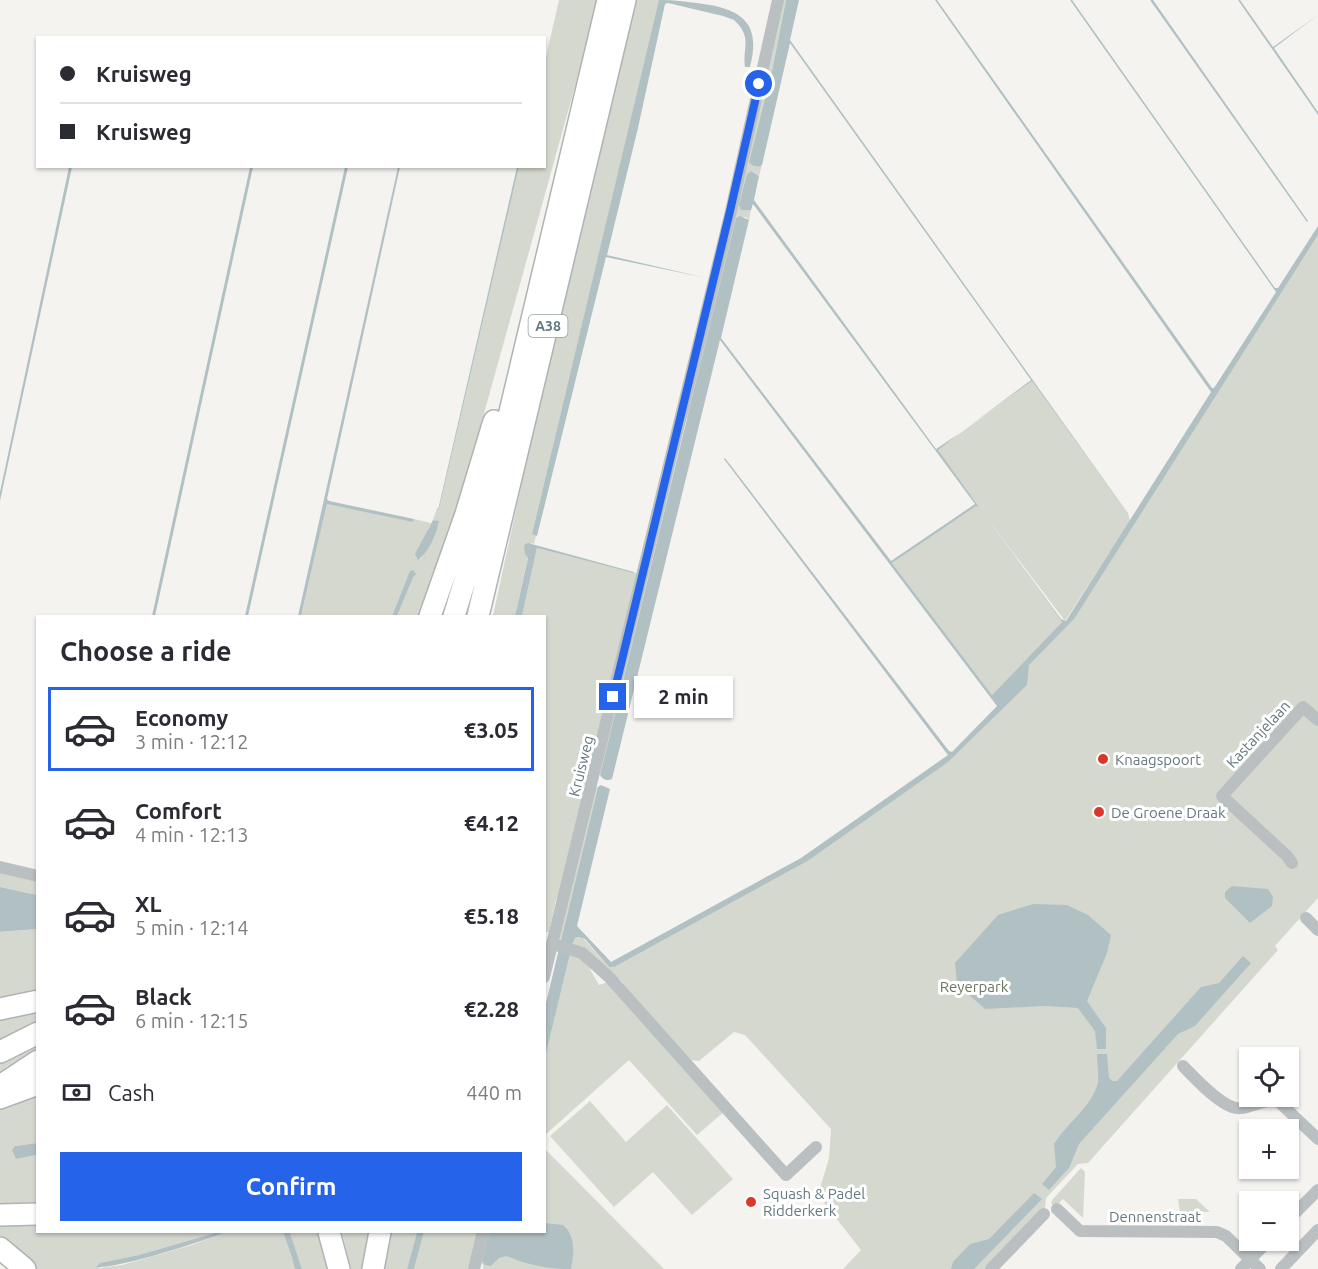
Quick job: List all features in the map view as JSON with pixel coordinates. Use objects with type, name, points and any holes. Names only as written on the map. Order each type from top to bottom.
[{"type":"highway","name":"A38","points":[[454,615],[491,489],[608,0]]},
{"type":"highway","name":"A38","points":[[478,615],[625,0]]},
{"type":"highway","name":"A38","points":[[430,615],[466,514],[520,334],[530,327]]},
{"type":"highway","points":[[0,1009],[36,1001]]},
{"type":"highway","points":[[0,1052],[36,1035]]},
{"type":"highway","points":[[0,1086],[36,1062]]},
{"type":"highway","points":[[0,1098],[36,1085]]},
{"type":"highway","points":[[0,1215],[36,1214]]},
{"type":"highway","points":[[329,1233],[339,1269]]},
{"type":"highway","points":[[373,1269],[380,1233]]},
{"type":"highway","points":[[0,1248],[25,1269]]},
{"type":"street","name":"Kruisweg","points":[[546,973],[561,946],[778,0]]},
{"type":"street","name":"Kastanjelaan","points":[[1292,863],[1222,796],[1303,707],[1318,720]]},
{"type":"street","points":[[0,867],[36,876]]},
{"type":"street","points":[[1306,918],[1318,930]]},
{"type":"street","points":[[561,946],[582,953],[609,977],[786,1175],[816,1147]]},
{"type":"street","points":[[1182,1066],[1227,1106],[1240,1109],[1262,1102],[1279,1102],[1318,1139]]},
{"type":"street","points":[[1299,1209],[1318,1190]]},
{"type":"street","name":"Dennenstraat","points":[[1057,1209],[1080,1231],[1217,1232],[1226,1236],[1245,1264],[1260,1269]]},
{"type":"street","points":[[990,1269],[1044,1214]]},
{"type":"street","points":[[1281,1269],[1318,1230]]},
{"type":"street","points":[[474,1269],[483,1233]]},
{"type":"street","points":[[1245,1264],[1258,1251]]},
{"type":"green space","points":[[559,0],[599,0],[453,525],[420,615],[397,615],[415,576],[411,570],[392,615],[301,615],[327,504],[431,523],[425,535],[420,560],[434,538],[436,520],[433,520],[437,508],[439,509],[519,168],[546,168],[546,57]]},
{"type":"green space","points":[[633,0],[659,0],[532,534],[536,535],[534,544],[531,543],[515,615],[493,615],[525,468],[603,139]]},
{"type":"green space","points":[[782,0],[786,0],[773,66],[749,162],[757,167],[762,165],[759,176],[751,171],[747,174],[741,210],[751,210],[749,220],[746,217],[736,218],[688,419],[685,418]]},
{"type":"green space","name":"Reyerpark","points":[[1318,235],[1318,898],[1275,946],[1278,950],[1088,1163],[1078,1164],[1046,1198],[1045,1208],[986,1269],[843,1269],[861,1250],[818,1195],[829,1158],[831,1129],[745,1035],[734,1032],[699,1061],[689,1060],[623,987],[619,979],[568,945],[575,938],[582,937],[609,967],[801,862],[944,762],[998,709],[1028,664],[1071,620]]},
{"type":"green space","points":[[1032,381],[1128,513],[1130,521],[1065,621],[984,514],[1062,622],[992,695],[892,563],[976,505],[979,507],[937,450]]},
{"type":"green space","points":[[684,430],[600,775],[598,772]]},
{"type":"green space","points":[[537,548],[639,574],[563,886],[556,900],[549,932],[546,932],[546,615],[522,615]]},
{"type":"green space","points":[[598,787],[561,941],[559,939],[594,789]]},
{"type":"green space","points":[[0,871],[36,879],[36,895],[0,887]]},
{"type":"green space","points":[[36,929],[36,991],[0,1000],[0,932]]},
{"type":"green space","points":[[572,952],[587,964],[599,985],[608,982],[724,1112],[697,1135],[629,1060],[546,1134],[546,1054]]},
{"type":"green space","points":[[36,1008],[36,1024],[0,1042],[0,1017]]},
{"type":"green space","points":[[36,1038],[36,1053],[0,1075],[0,1056]]},
{"type":"green space","points":[[36,1090],[36,1143],[15,1146],[16,1159],[36,1155],[36,1208],[0,1208],[0,1105]]},
{"type":"green space","points":[[590,1101],[626,1142],[667,1105],[733,1179],[692,1215],[653,1172],[614,1207],[550,1136]]},
{"type":"green space","points":[[546,1150],[664,1269],[483,1269],[481,1263],[486,1233],[489,1233],[482,1261],[546,1233]]},
{"type":"green space","points":[[1081,1168],[1085,1172],[1083,1218],[1063,1199],[1055,1207],[1051,1203]]},
{"type":"green space","points":[[1178,1199],[1196,1199],[1210,1212],[1180,1212]]},
{"type":"green space","points":[[36,1224],[36,1233],[215,1233],[139,1255],[101,1263],[99,1268],[122,1265],[192,1245],[224,1233],[283,1233],[295,1269],[32,1269],[0,1242],[0,1225]]},
{"type":"green space","points":[[289,1233],[322,1233],[332,1269],[302,1269]]},
{"type":"green space","points":[[342,1233],[376,1233],[369,1269],[351,1269]]},
{"type":"green space","points":[[389,1233],[417,1233],[407,1269],[381,1269]]},
{"type":"green space","points":[[424,1233],[478,1233],[469,1269],[414,1269]]},
{"type":"shaded area","points":[[659,0],[710,5],[742,17],[751,32],[753,53],[750,67],[745,67],[745,38],[740,26],[734,20],[665,4],[607,255],[706,278],[606,257],[537,536],[532,534]]},
{"type":"shaded area","points":[[786,0],[799,0],[790,40],[1127,512],[1032,381],[968,427],[1031,380],[790,43],[762,165],[758,167],[749,162],[773,66]]},
{"type":"shaded area","points":[[935,0],[1212,388],[1276,292],[1070,0],[1275,288],[1278,288],[1318,226],[1318,235],[1074,619],[1029,665],[1027,685],[948,762],[809,860],[614,967],[609,967],[585,939],[575,938],[573,943],[568,945],[570,954],[546,1054],[546,1003],[598,787],[601,785],[610,789],[577,926],[611,962],[801,858],[948,755],[725,458],[949,751],[952,752],[997,706],[720,340],[612,779],[605,780],[600,775],[736,218],[740,216],[749,220],[721,338],[891,561],[975,504],[753,204],[751,210],[741,210],[739,205],[747,174],[751,171],[759,176],[754,200],[936,449],[960,433],[938,450],[979,507],[976,506],[892,563],[992,695],[1062,622],[984,514],[1061,619],[1066,621],[1211,392]]},
{"type":"shaded area","points":[[1150,0],[1153,0],[1307,222]]},
{"type":"shaded area","points":[[1238,0],[1273,47],[1318,15],[1274,48],[1318,115]]},
{"type":"shaded area","points":[[69,168],[72,168],[0,501],[0,492]]},
{"type":"shaded area","points":[[250,168],[253,168],[155,615],[152,615]]},
{"type":"shaded area","points":[[345,168],[348,168],[248,615],[245,615]]},
{"type":"shaded area","points":[[398,168],[400,168],[327,499],[414,519],[413,522],[327,504],[301,615],[298,615]]},
{"type":"shaded area","points":[[517,168],[519,168],[439,509]]},
{"type":"shaded area","points":[[433,520],[439,521],[434,537],[429,548],[418,560],[415,554]]},
{"type":"shaded area","points":[[528,543],[634,573],[537,548],[522,615],[515,615],[528,558],[524,545]]},
{"type":"shaded area","points":[[413,570],[416,574],[397,615],[392,615],[410,571]]},
{"type":"shaded area","points":[[1232,886],[1268,889],[1273,897],[1272,906],[1250,923],[1225,898],[1225,892]]},
{"type":"shaded area","points":[[0,887],[36,895],[36,929],[0,932]]},
{"type":"shaded area","points":[[1033,904],[1067,905],[1088,915],[1111,935],[1107,953],[1087,1001],[1106,1028],[1106,1049],[1097,1049],[1095,1031],[1078,1008],[1045,1006],[985,1009],[957,984],[955,963],[998,915]]},
{"type":"shaded area","points":[[1243,956],[1251,963],[1195,1026],[1178,1034],[1079,1144],[1069,1168],[1049,1190],[1042,1184],[1056,1167],[1054,1144],[1095,1092],[1098,1083],[1097,1054],[1107,1054],[1109,1078],[1117,1081],[1201,987],[1219,983]]},
{"type":"shaded area","points":[[36,1143],[36,1155],[16,1159],[12,1150],[15,1146]]},
{"type":"shaded area","points":[[1034,1193],[1042,1199],[974,1269],[951,1269],[953,1262],[970,1244],[989,1239]]},
{"type":"shaded area","points":[[546,1223],[563,1225],[572,1240],[571,1269],[538,1266],[507,1256],[499,1258],[491,1266],[485,1265],[482,1261],[489,1233],[546,1233]]},
{"type":"shaded area","points":[[215,1233],[224,1233],[141,1259],[96,1267],[100,1263],[139,1255]]},
{"type":"shaded area","points":[[283,1233],[290,1233],[302,1269],[295,1269]]},
{"type":"shaded area","points":[[417,1233],[424,1233],[414,1269],[407,1269]]},
{"type":"place","name":"Knaagspoort","points":[[1103,759]]},
{"type":"place","name":"De Groene Draak","points":[[1099,812]]},
{"type":"place","name":"Squash & Padel Ridderkerk","points":[[751,1202]]},
{"type":"route","points":[[613,697],[759,84]]}]
